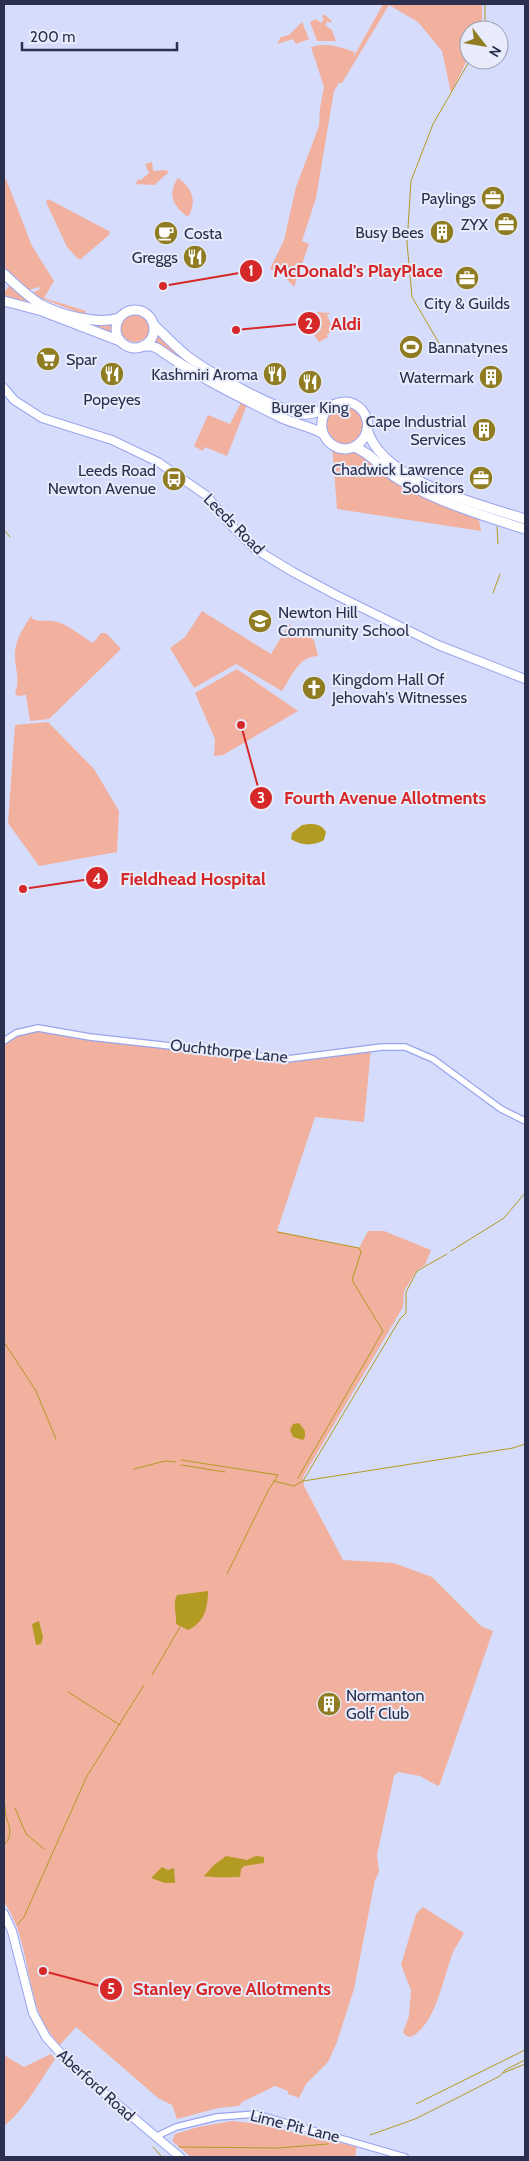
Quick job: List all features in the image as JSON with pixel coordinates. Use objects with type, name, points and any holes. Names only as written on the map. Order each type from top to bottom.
[{"type":"highway","points":[[4,274],[35,300],[48,307],[93,320],[106,321],[119,318]]},
{"type":"highway","points":[[4,301],[120,341],[132,348],[143,346],[157,348],[195,374],[284,419],[312,427],[322,433],[332,445],[346,449],[354,447],[362,440],[367,429]]},
{"type":"highway","points":[[4,307],[20,305]]},
{"type":"highway","points":[[120,341],[116,331],[119,318],[124,312],[136,309],[148,314],[154,325],[190,358],[286,410],[304,414],[320,412],[338,403],[354,404],[365,414],[367,429],[376,448],[404,472],[442,490],[525,518]]},
{"type":"highway","points":[[143,346],[152,338],[154,325]]},
{"type":"highway","points":[[322,433],[321,422],[327,409]]},
{"type":"highway","points":[[354,447],[369,454],[386,472],[400,481],[478,514],[525,529]]},
{"type":"main road","name":"Leeds Road","points":[[4,388],[14,400],[42,418],[112,440],[172,470],[208,496],[228,522],[255,549],[293,572],[438,645],[525,678]]},
{"type":"main road","name":"Aberford Road","points":[[4,1914],[12,1931],[33,2013],[46,2037],[71,2065],[180,2157]]},
{"type":"street","name":"Ouchthorpe Lane","points":[[4,1041],[16,1033],[38,1028],[90,1037],[287,1059],[382,1046],[405,1047],[432,1059],[501,1109],[525,1121]]},
{"type":"street","name":"Lime Pit Lane","points":[[155,2137],[176,2127],[217,2117],[256,2114],[405,2157]]},
{"type":"shaded area","points":[[383,4],[482,4],[482,20],[459,20],[459,70],[462,70],[451,93],[442,51],[418,22],[389,5],[342,83],[339,83],[334,91],[316,198],[302,241],[309,244],[294,287],[284,276],[270,269],[284,240],[296,187],[319,126],[324,87],[311,47],[328,45],[339,47],[355,52],[353,58]]},
{"type":"shaded area","points":[[324,14],[332,21],[330,23],[328,21],[325,25],[332,30],[336,41],[317,41],[310,22],[316,19],[321,23],[324,19],[322,17]]},
{"type":"shaded area","points":[[302,22],[309,39],[296,44],[293,39],[277,44],[281,37],[289,35]]},
{"type":"shaded area","points":[[152,162],[153,171],[165,170],[169,172],[154,185],[135,184],[149,173],[145,164]]},
{"type":"shaded area","points":[[178,178],[187,186],[192,196],[193,201],[188,217],[173,200],[173,190]]},
{"type":"shaded area","points":[[6,179],[32,246],[54,281],[44,298],[86,311],[85,315],[38,297],[32,293],[40,289],[39,287],[29,290],[4,267],[4,180]]},
{"type":"shaded area","points":[[48,199],[110,231],[109,235],[81,259],[78,259],[67,247],[46,202]]},
{"type":"shaded area","points":[[11,283],[40,305],[115,323],[113,333],[4,298],[4,293]]},
{"type":"shaded area","points":[[135,312],[146,316],[150,327],[146,338],[135,342],[124,338],[120,327],[124,316]]},
{"type":"shaded area","points":[[306,313],[331,313],[327,315],[332,327],[336,329],[319,342],[304,321]]},
{"type":"shaded area","points":[[157,332],[237,390],[193,368],[151,342]]},
{"type":"shaded area","points":[[241,403],[247,405],[227,456],[205,447],[203,451],[194,446],[208,415],[230,424]]},
{"type":"shaded area","points":[[354,404],[367,421],[358,444],[380,466],[478,514],[481,531],[337,509],[332,445],[321,427],[327,409]]},
{"type":"shaded area","points":[[202,611],[271,654],[289,624],[314,640],[318,656],[306,659],[301,663],[282,691],[236,664],[194,688],[170,648],[185,637]]},
{"type":"shaded area","points":[[31,616],[33,619],[40,621],[53,621],[63,624],[93,643],[101,633],[106,633],[121,649],[49,719],[30,721],[26,695],[18,696],[15,694],[17,678],[15,652],[19,637]]},
{"type":"shaded area","points":[[237,669],[298,711],[223,755],[214,756],[215,739],[195,693]]},
{"type":"shaded area","points":[[48,722],[94,769],[119,811],[117,852],[39,866],[8,823],[15,725]]},
{"type":"shaded area","points":[[309,824],[323,828],[326,832],[324,840],[308,844],[299,843],[291,839],[292,833],[302,825]]},
{"type":"shaded area","name":"Normanton Golf Club","points":[[27,1030],[68,1033],[287,1059],[371,1048],[364,1122],[315,1117],[277,1231],[359,1248],[368,1231],[384,1231],[431,1250],[425,1265],[417,1270],[404,1291],[403,1307],[303,1477],[304,1486],[343,1560],[394,1563],[432,1577],[481,1626],[493,1631],[440,1784],[438,1786],[420,1776],[398,1772],[394,1776],[377,1855],[379,1872],[375,1880],[354,1989],[337,2042],[328,2062],[306,2084],[299,2098],[275,2086],[242,2102],[239,2106],[218,2108],[177,2119],[172,2105],[158,2098],[76,2027],[59,2046],[45,2026],[39,2013],[17,1927],[4,1902],[4,1041]]},
{"type":"shaded area","points":[[299,1423],[305,1431],[303,1440],[293,1437],[290,1430],[293,1424]]},
{"type":"shaded area","points":[[208,1591],[206,1609],[198,1623],[188,1630],[176,1624],[175,1602],[177,1595]]},
{"type":"shaded area","points":[[39,1621],[43,1637],[41,1644],[36,1645],[32,1624]]},
{"type":"shaded area","points":[[226,1856],[247,1860],[256,1856],[264,1857],[264,1863],[244,1866],[241,1869],[240,1877],[204,1876]]},
{"type":"shaded area","points":[[162,1867],[168,1870],[174,1868],[175,1883],[165,1883],[151,1878]]},
{"type":"shaded area","points":[[423,1907],[464,1933],[450,1960],[433,2011],[419,2031],[410,2037],[403,2032],[409,2016],[411,1990],[401,1965],[416,1914]]},
{"type":"shaded area","points":[[51,2054],[55,2059],[19,2111],[4,2126],[4,2055],[24,2067]]},
{"type":"shaded area","points":[[232,2121],[261,2124],[328,2141],[357,2146],[355,2157],[191,2157],[172,2141],[175,2134],[198,2127]]},
{"type":"waterway","points":[[485,4],[485,20]]},
{"type":"waterway","points":[[443,350],[412,297],[407,243],[411,181],[433,124],[464,70]]},
{"type":"waterway","points":[[497,527],[498,544]]},
{"type":"waterway","points":[[4,530],[10,537]]},
{"type":"waterway","points":[[493,593],[500,574]]},
{"type":"waterway","points":[[451,1251],[504,1218],[525,1193]]},
{"type":"waterway","points":[[277,1232],[359,1248],[361,1252],[352,1280],[383,1331],[298,1478]]},
{"type":"waterway","points":[[303,1481],[400,1319],[406,1313],[406,1292],[417,1271],[447,1254]]},
{"type":"waterway","points":[[4,1342],[36,1391],[56,1439]]},
{"type":"waterway","points":[[274,1481],[294,1486],[303,1481],[513,1448],[525,1444]]},
{"type":"waterway","points":[[181,1460],[278,1475],[268,1491],[227,1574]]},
{"type":"waterway","points":[[134,1469],[165,1461],[176,1462]]},
{"type":"waterway","points":[[181,1465],[225,1472]]},
{"type":"waterway","points":[[152,1675],[180,1627]]},
{"type":"waterway","points":[[18,1924],[24,1917],[87,1776],[144,1685]]},
{"type":"waterway","points":[[68,1692],[120,1725]]},
{"type":"waterway","points":[[4,1845],[10,1836],[5,1806]]},
{"type":"waterway","points":[[15,1808],[26,1834],[44,1849]]},
{"type":"waterway","points":[[416,2104],[525,2050]]},
{"type":"waterway","points":[[370,2135],[415,2119],[500,2076],[505,2070],[525,2060]]},
{"type":"waterway","points":[[503,2073],[525,2064]]},
{"type":"waterway","points":[[179,2147],[278,2148],[328,2144]]},
{"type":"waterway","points":[[153,2147],[162,2157]]},
{"type":"place","name":"Paylings","points":[[493,198]]},
{"type":"place","name":"ZYX","points":[[506,224]]},
{"type":"place","name":"Busy Bees","points":[[442,232]]},
{"type":"place","name":"Costa","points":[[166,233]]},
{"type":"place","name":"Greggs","points":[[195,257]]},
{"type":"place","name":"City & Guilds","points":[[467,278]]},
{"type":"place","name":"McDonald's PlayPlace","points":[[163,286]]},
{"type":"place","name":"Aldi","points":[[236,330]]},
{"type":"place","name":"Bannatynes","points":[[411,347]]},
{"type":"place","name":"Spar","points":[[48,359]]},
{"type":"place","name":"Popeyes","points":[[112,374]]},
{"type":"place","name":"Kashmiri Aroma","points":[[275,374]]},
{"type":"place","name":"Watermark","points":[[491,377]]},
{"type":"place","name":"Burger King","points":[[310,382]]},
{"type":"place","name":"Cape Industrial Services","points":[[484,430]]},
{"type":"place","name":"Chadwick Lawrence Solicitors","points":[[481,478]]},
{"type":"place","name":"Leeds Road Newton Avenue","points":[[174,479]]},
{"type":"place","name":"Newton Hill Community School","points":[[260,621]]},
{"type":"place","name":"Kingdom Hall Of Jehovah's Witnesses","points":[[314,688]]},
{"type":"place","name":"Fourth Avenue Allotments","points":[[241,725]]},
{"type":"place","name":"Fieldhead Hospital","points":[[23,889]]},
{"type":"place","name":"Normanton Golf Club","points":[[329,1704]]},
{"type":"place","name":"Stanley Grove Allotments","points":[[43,1971]]}]
